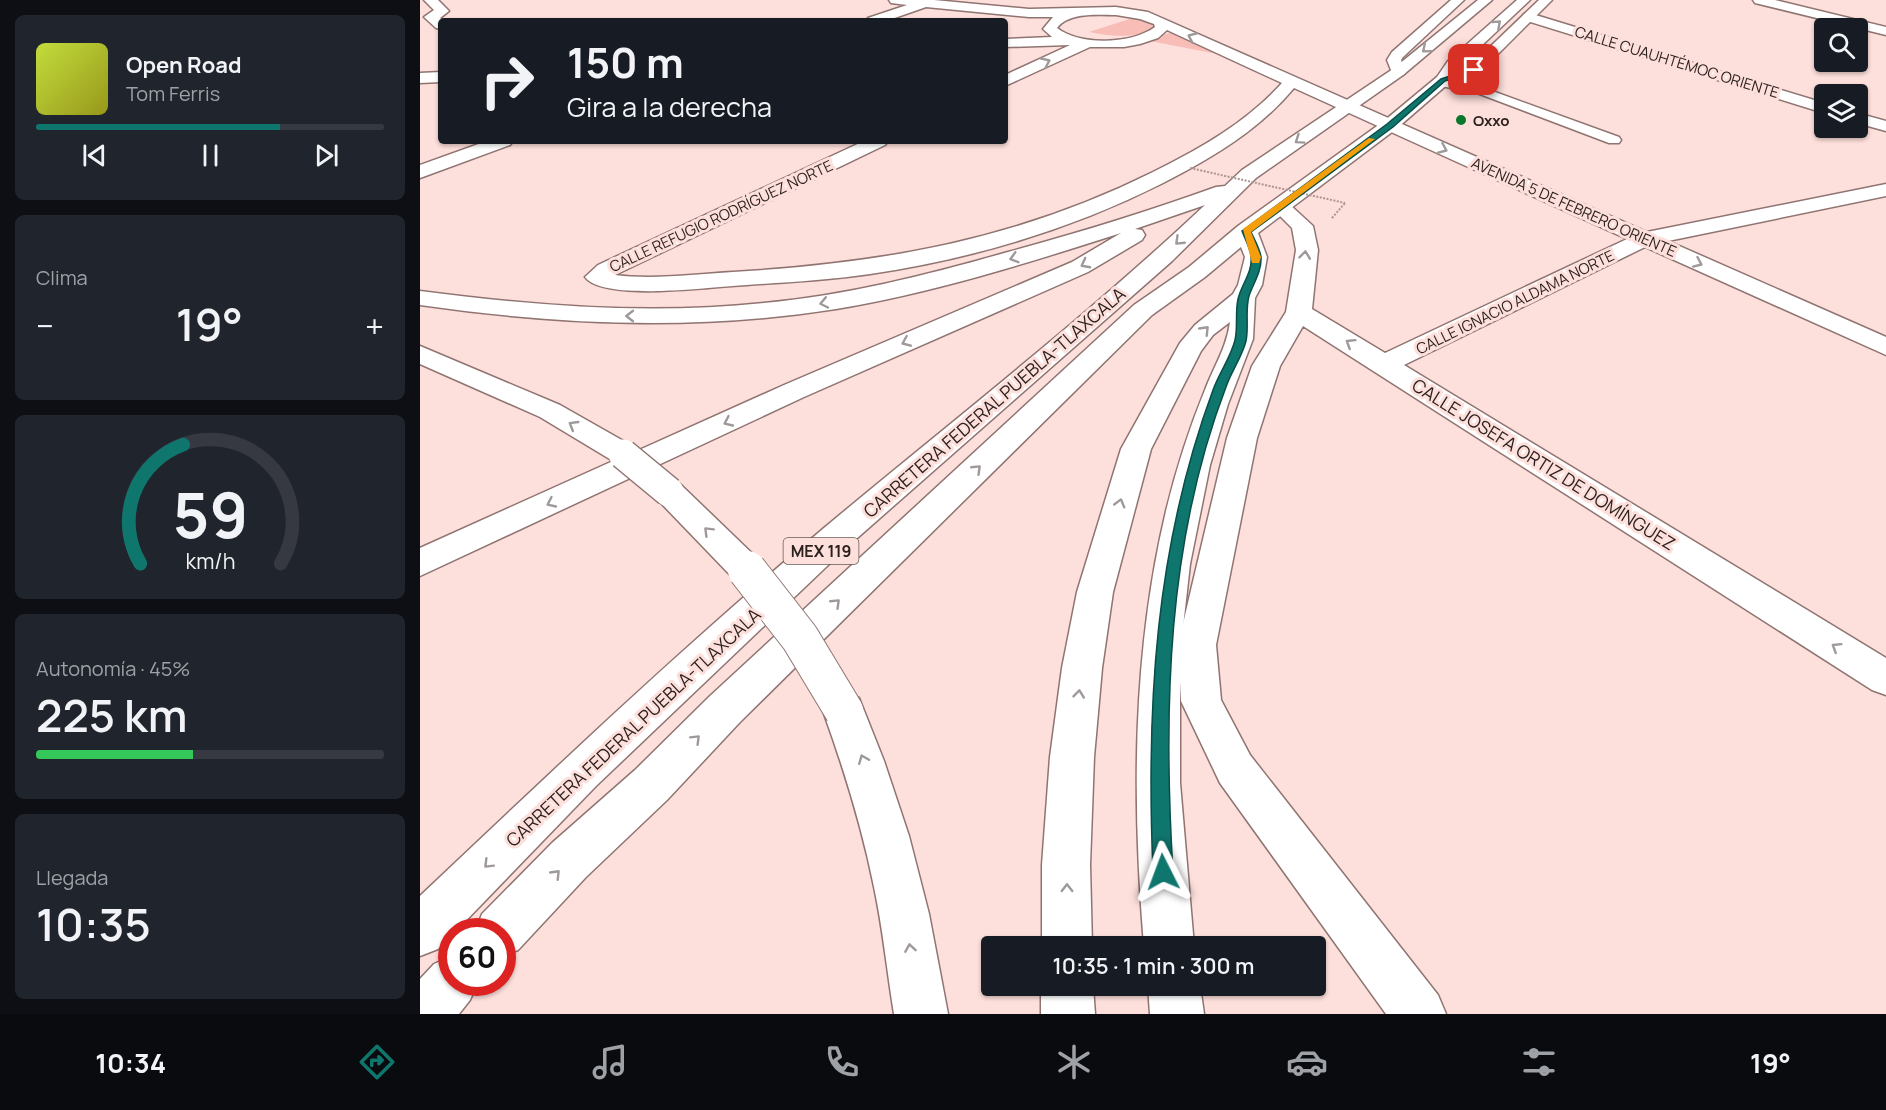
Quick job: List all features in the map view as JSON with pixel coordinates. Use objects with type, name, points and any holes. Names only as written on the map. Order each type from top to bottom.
[{"type":"street","points":[[430,0],[443,11],[431,16],[438,22]]},
{"type":"street","points":[[895,0],[929,1],[1029,13],[1135,13],[1160,4]]},
{"type":"street","points":[[1112,0],[1135,13]]},
{"type":"street","points":[[1398,72],[1394,60],[1397,55],[1458,0]]},
{"type":"street","name":"CARRETERA FEDERAL PUEBLA-TLAXCALA","points":[[420,931],[581,772],[835,538],[1129,286],[1249,174],[1398,72],[1486,0]]},
{"type":"street","name":"CARRETERA FEDERAL PUEBLA-TLAXCALA","points":[[513,918],[569,860],[651,785],[725,709],[1143,310],[1197,272],[1246,231],[1390,125],[1441,82],[1453,64],[1524,0]]},
{"type":"street","points":[[1441,82],[1474,70],[1546,0]]},
{"type":"street","points":[[1759,0],[1886,32]]},
{"type":"street","points":[[881,18],[929,1]]},
{"type":"street","points":[[1012,43],[1051,28],[1064,17],[1086,12]]},
{"type":"street","points":[[1029,13],[1041,17],[1063,38],[1082,42]]},
{"type":"street","name":"AVENIDA 5 DE FEBRERO ORIENTE","points":[[1135,13],[1154,18],[1886,347]]},
{"type":"street","name":"CALLE CUAUHTÉMOC ORIENTE","points":[[1529,17],[1814,105]]},
{"type":"street","points":[[1124,42],[1155,34],[1162,28],[1162,23]]},
{"type":"street","points":[[1008,79],[1082,42]]},
{"type":"street","points":[[1012,43],[1124,42],[1163,47]]},
{"type":"street","name":"AVENIDA 5 DE FEBRERO ORIENTE","points":[[1188,51],[1262,67]]},
{"type":"street","points":[[420,78],[438,76]]},
{"type":"street","name":"CALLE REFUGIO RODRÍGUEZ NORTE","points":[[873,144],[606,270],[597,277],[609,282],[655,283],[800,274],[889,265],[1008,237],[1095,208],[1191,160],[1246,125],[1269,107],[1292,81]]},
{"type":"street","points":[[1868,121],[1886,126]]},
{"type":"street","points":[[420,172],[496,144]]},
{"type":"street","points":[[420,298],[514,311],[616,316],[718,314],[814,305],[971,270],[1170,212],[1236,186]]},
{"type":"street","name":"CALLE IGNACIO ALDAMA NORTE","points":[[1384,364],[1645,239],[1886,189]]},
{"type":"street","points":[[1281,207],[1302,226],[1307,250],[1299,312],[1266,366],[1242,438],[1197,645],[1201,701],[1235,769],[1419,1014]]},
{"type":"street","points":[[420,563],[794,391],[1080,267],[1170,212]]},
{"type":"street","points":[[1168,936],[1158,786],[1160,682],[1168,596],[1183,513],[1200,444],[1220,387],[1240,341],[1243,298],[1252,279],[1256,257],[1246,231]]},
{"type":"street","points":[[1067,936],[1066,865],[1072,757],[1082,668],[1095,592],[1136,449],[1162,395],[1189,349],[1204,330],[1243,298]]},
{"type":"street","name":"CALLE JOSEFA ORTIZ DE DOMÍNGUEZ","points":[[1299,312],[1886,678]]},
{"type":"street","points":[[420,354],[550,411],[623,454],[669,492],[747,570],[777,604],[826,674],[844,711],[867,769],[887,838],[904,915],[920,1011]]},
{"type":"street","points":[[420,374],[460,379],[501,389]]},
{"type":"street","points":[[424,1014],[440,996]]},
{"type":"street","points":[[1067,996],[1068,1014]]},
{"type":"street","points":[[1175,996],[1177,1014]]},
{"type":"lane","points":[[1441,82],[1480,90],[1614,140]]},
{"type":"path","points":[[1190,168],[1345,203],[1332,218]]},
{"type":"shaded area","points":[[1142,15],[1160,26],[1143,33],[1126,36],[1089,32]]},
{"type":"shaded area","points":[[1176,31],[1220,51],[1212,53],[1145,40]]},
{"type":"slow traffic","points":[[1256,261],[1246,231],[1372,139]]},
{"type":"place","name":"Oxxo","points":[[1461,120]]},
{"type":"route","points":[[1163,872],[1158,786],[1160,682],[1168,596],[1183,513],[1200,444],[1220,387],[1240,341],[1244,319],[1243,298],[1254,273],[1256,257],[1246,231],[1390,125],[1443,80],[1474,70]]}]
